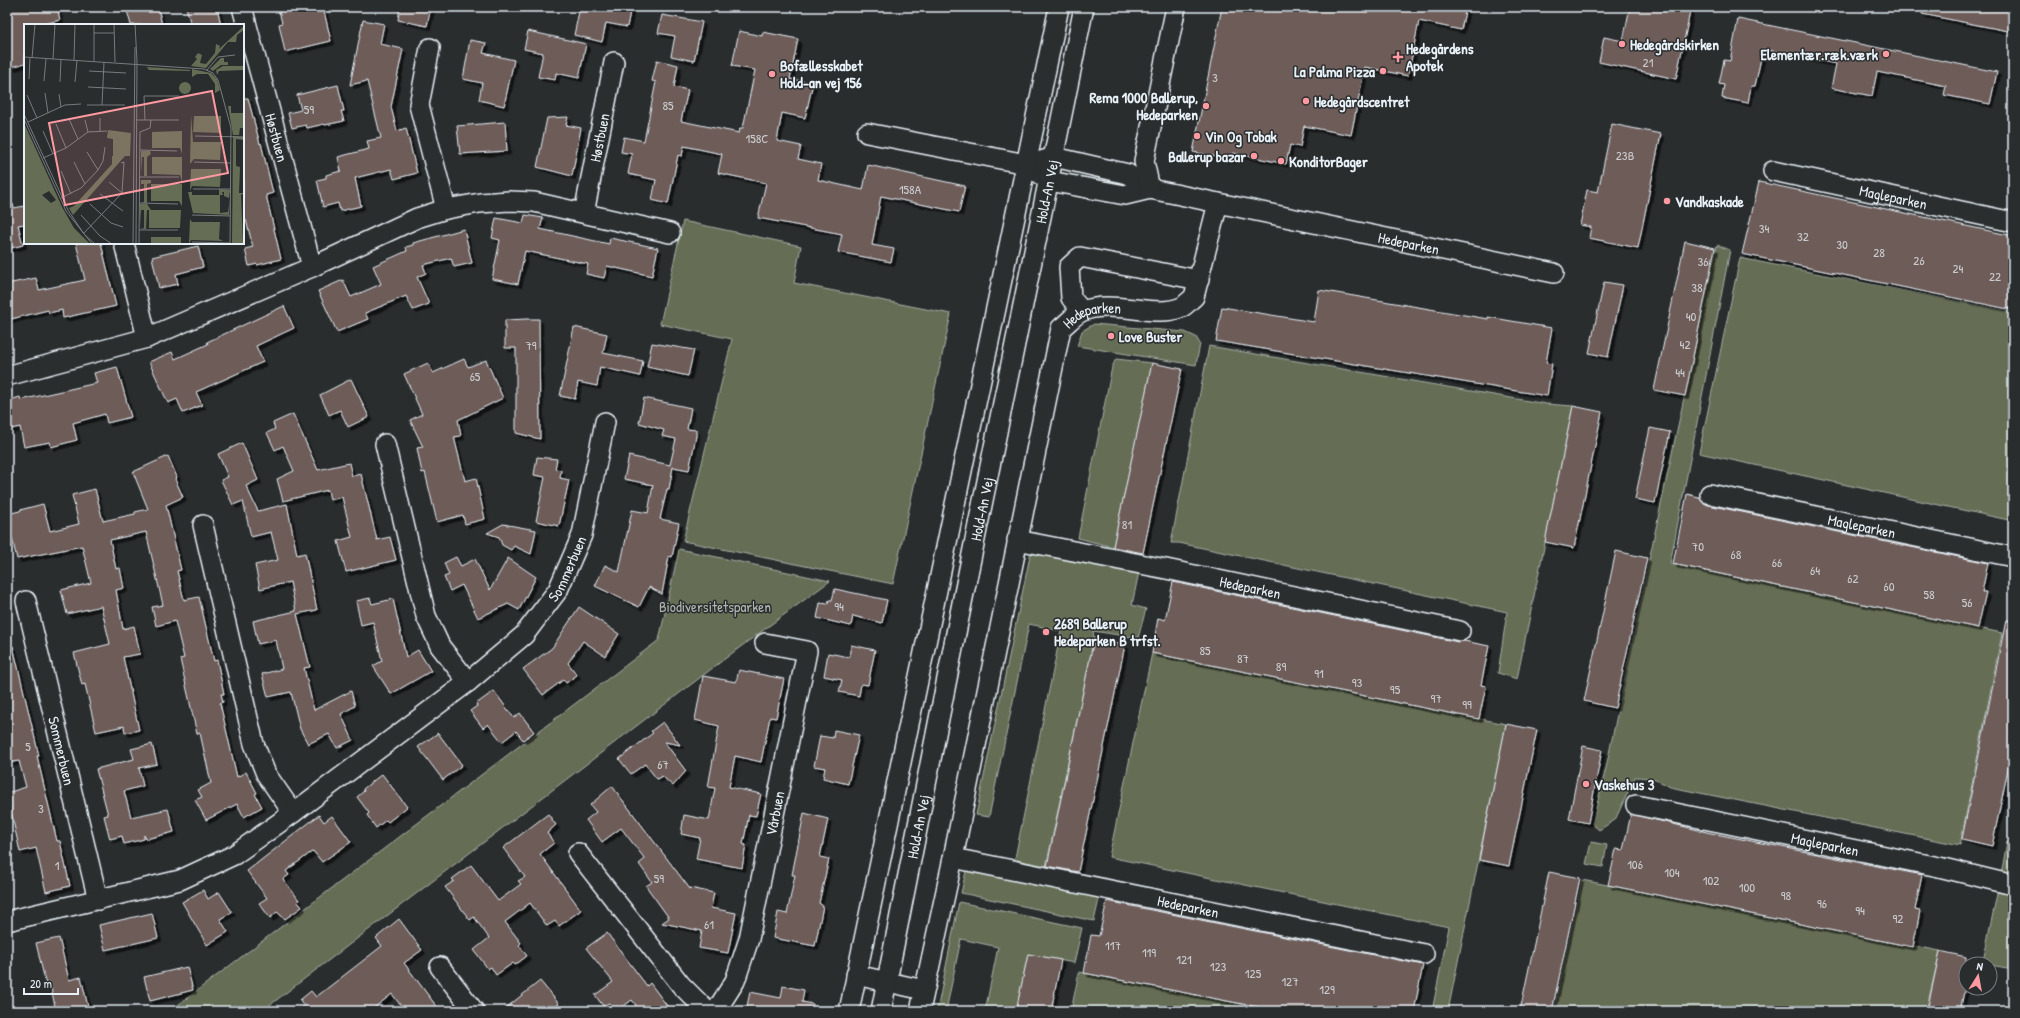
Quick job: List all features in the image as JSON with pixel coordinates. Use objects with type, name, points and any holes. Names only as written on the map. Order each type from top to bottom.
[{"type":"street","name":"Høstbuen","points":[[242,7],[312,267]]},
{"type":"street","name":"Hold-An Vej","points":[[849,1011],[1059,7]]},
{"type":"street","name":"Hold-An Vej","points":[[881,1011],[962,603],[1084,7]]},
{"type":"street","points":[[1150,189],[1144,161],[1176,7]]},
{"type":"street","points":[[430,48],[419,105],[446,209]]},
{"type":"street","name":"Høstbuen","points":[[584,213],[614,62]]},
{"type":"street","name":"Hold-An Vej","points":[[866,133],[1026,164]]},
{"type":"street","name":"Hedeparken","points":[[1026,164],[1054,157],[1128,174],[1150,189],[1554,273]]},
{"type":"street","name":"Hedeparken","points":[[1026,164],[1049,181],[1125,195],[1150,189]]},
{"type":"street","name":"Magleparken","points":[[1773,171],[2013,222]]},
{"type":"street","points":[[7,376],[147,338],[312,267],[417,218],[446,209],[480,203],[509,201],[534,202],[670,233]]},
{"type":"street","name":"Hedeparken","points":[[920,1011],[953,858],[1061,328],[1082,311],[1106,306],[1145,310],[1181,307],[1194,297],[1218,203]]},
{"type":"street","points":[[124,244],[147,338]]},
{"type":"street","points":[[1082,311],[1071,298],[1070,267],[1080,257],[1199,280]]},
{"type":"street","name":"Sommerbuen","points":[[7,921],[180,880],[234,855],[293,813],[468,682],[524,635],[558,590],[582,535],[605,422]]},
{"type":"street","points":[[385,444],[426,616],[440,646],[468,682]]},
{"type":"street","name":"Magleparken","points":[[1710,494],[2013,557]]},
{"type":"street","points":[[202,525],[254,744],[266,774],[293,813]]},
{"type":"street","name":"Hedeparken","points":[[1017,540],[1166,569],[1460,631]]},
{"type":"street","name":"Sommerbuen","points":[[26,601],[98,900]]},
{"type":"street","name":"Vårbuen","points":[[716,1011],[735,981],[749,939],[807,651],[764,644]]},
{"type":"street","name":"Magleparken","points":[[1636,805],[1939,868],[2013,885]]},
{"type":"street","points":[[578,853],[681,985],[707,1011]]},
{"type":"street","name":"Hedeparken","points":[[953,858],[1424,954]]},
{"type":"street","points":[[440,966],[474,1011]]},
{"type":"street","points":[[856,976],[924,990]]},
{"type":"green space","points":[[683,221],[801,246],[794,283],[951,314],[893,584],[683,541],[732,339],[660,324]]},
{"type":"green space","points":[[1717,245],[1730,250],[1670,564],[2002,633],[1960,845],[1670,787],[1654,779],[1640,777],[1635,777],[1615,820],[1599,830],[1592,824],[1606,768]]},
{"type":"green space","points":[[1740,258],[2013,312],[2013,521],[1699,453]]},
{"type":"green space","points":[[1094,324],[1185,332],[1196,337],[1200,344],[1196,365],[1077,346],[1082,331]]},
{"type":"green space","points":[[1209,346],[1546,404],[1573,406],[1517,679],[1498,673],[1507,612],[1179,543],[1171,543]]},
{"type":"green space","points":[[1116,359],[1152,363],[1113,547],[1078,538],[1112,367]]},
{"type":"green space","name":"Biodiversitetsparken","points":[[679,549],[830,581],[739,648],[262,1011],[170,1011],[659,640]]},
{"type":"green space","points":[[1031,551],[1139,572],[1132,605],[1146,609],[1138,638],[1093,631],[1094,639],[1046,867],[1014,863],[1061,631],[1029,624],[989,817],[976,815]]},
{"type":"green space","points":[[1152,653],[1506,724],[1448,1011],[1432,1011],[1449,927],[1109,857]]},
{"type":"green space","points":[[1591,842],[1607,845],[1603,867],[1586,864]]},
{"type":"green space","points":[[2007,842],[2013,843],[2013,877],[2001,875]]},
{"type":"green space","points":[[967,867],[1100,895],[1094,921],[961,893]]},
{"type":"green space","points":[[1582,880],[1940,951],[1926,1011],[1554,1011]]},
{"type":"green space","points":[[1998,889],[2013,892],[2013,969],[1998,966],[1998,956],[1984,956]]},
{"type":"green space","points":[[959,902],[1082,928],[1074,963],[1028,954],[1016,1011],[985,1011],[998,947],[961,939],[946,1011],[937,1011]]},
{"type":"green space","points":[[1079,972],[1278,1011],[1071,1011]]},
{"type":"building","points":[[7,7],[57,7],[60,20],[43,24],[24,24],[24,63],[12,67],[7,47]]},
{"type":"building","points":[[126,7],[158,7],[162,24],[131,24]]},
{"type":"building","points":[[186,7],[217,7],[221,24],[191,24]]},
{"type":"building","points":[[278,7],[323,7],[331,41],[285,52],[279,24],[282,23]]},
{"type":"building","points":[[400,7],[431,7],[427,26],[398,20]]},
{"type":"building","points":[[580,7],[631,7],[627,27],[606,23],[602,42],[574,35]]},
{"type":"building","name":"Hedegårdscentret","points":[[1222,7],[1466,7],[1461,30],[1419,21],[1408,76],[1365,67],[1351,135],[1304,126],[1300,147],[1290,145],[1286,164],[1233,153],[1232,160],[1193,152]]},
{"type":"building","name":"Hedegårdskirken","points":[[1630,7],[1691,7],[1676,79],[1599,62],[1604,37],[1623,41]]},
{"type":"building","points":[[1923,7],[2013,7],[2013,32],[1922,14]]},
{"type":"building","points":[[662,15],[702,22],[694,61],[671,56],[675,36],[658,33]]},
{"type":"building","points":[[1738,19],[1997,72],[1990,104],[1944,95],[1946,86],[1877,72],[1872,96],[1831,88],[1836,64],[1763,49],[1755,86],[1751,86],[1748,103],[1722,98],[1724,85],[1719,84],[1724,60],[1730,61]]},
{"type":"building","points":[[363,20],[384,24],[380,44],[403,49],[391,107],[397,131],[406,128],[417,173],[394,179],[391,169],[355,178],[361,206],[340,211],[338,203],[323,207],[317,180],[326,178],[326,175],[341,171],[338,157],[369,149],[367,141],[381,138],[367,81],[350,85]]},
{"type":"building","points":[[528,31],[586,44],[579,78],[556,73],[555,80],[538,77],[543,53],[524,49]]},
{"type":"building","points":[[739,31],[762,36],[763,32],[798,39],[790,79],[813,83],[805,118],[782,113],[777,141],[801,146],[798,159],[821,164],[818,180],[863,190],[868,165],[965,186],[959,212],[881,196],[872,245],[894,249],[891,262],[838,252],[842,234],[758,218],[766,183],[718,173],[722,154],[684,146],[682,156],[678,155],[668,204],[652,200],[656,180],[628,174],[632,154],[621,152],[624,137],[644,141],[656,82],[652,81],[657,60],[678,65],[674,87],[688,90],[681,121],[739,133],[740,128],[743,128],[755,70],[732,66]]},
{"type":"building","points":[[470,40],[486,43],[483,53],[514,60],[504,106],[479,100],[482,83],[463,79]]},
{"type":"building","points":[[338,85],[344,111],[341,111],[344,121],[307,128],[306,125],[292,128],[288,113],[301,110],[297,95]]},
{"type":"building","points":[[244,98],[248,98],[273,193],[266,195],[281,259],[249,266],[245,249],[253,247],[246,220],[244,221]]},
{"type":"building","points":[[568,117],[566,125],[581,128],[572,176],[537,167],[547,118]]},
{"type":"building","points":[[505,122],[507,151],[460,154],[457,126]]},
{"type":"building","points":[[1612,124],[1661,134],[1638,248],[1589,238],[1591,227],[1580,225],[1587,190],[1598,192]]},
{"type":"building","points":[[1759,182],[2013,236],[2013,310],[1742,254]]},
{"type":"building","points":[[7,204],[13,204],[14,208],[24,206],[24,224],[18,225],[23,245],[7,249]]},
{"type":"building","points":[[525,215],[543,218],[540,229],[609,244],[610,238],[658,248],[652,276],[607,266],[604,278],[586,274],[588,264],[525,251],[518,284],[492,279],[500,240],[492,238],[496,218],[523,223]]},
{"type":"building","points":[[464,229],[472,263],[454,267],[451,258],[423,265],[426,273],[417,277],[429,304],[413,310],[406,296],[365,313],[368,319],[337,332],[318,291],[343,280],[351,297],[381,284],[373,266],[407,251],[406,247],[413,245],[413,243]]},
{"type":"building","points":[[1685,241],[1715,248],[1685,396],[1654,390]]},
{"type":"building","points":[[76,244],[101,244],[116,306],[63,318],[62,310],[49,313],[48,310],[7,320],[7,284],[36,278],[39,290],[85,280]]},
{"type":"building","points":[[198,246],[203,267],[176,274],[178,284],[159,288],[152,257]]},
{"type":"building","points":[[1604,282],[1623,285],[1608,357],[1589,353]]},
{"type":"building","points":[[1319,290],[1488,319],[1488,317],[1552,328],[1546,363],[1552,364],[1547,396],[1216,341],[1222,307],[1314,322]]},
{"type":"building","points":[[284,306],[294,328],[256,346],[263,362],[196,392],[202,405],[183,413],[177,399],[168,403],[149,362],[172,352],[175,359],[208,344],[207,342]]},
{"type":"building","points":[[539,319],[540,439],[516,433],[516,348],[505,348],[505,320]]},
{"type":"building","points":[[574,327],[607,334],[603,353],[643,361],[640,376],[600,367],[597,386],[578,382],[575,399],[560,396]]},
{"type":"building","points":[[652,343],[694,350],[688,376],[647,367]]},
{"type":"building","points":[[464,359],[468,367],[486,360],[503,398],[458,420],[461,436],[454,437],[465,481],[476,478],[485,519],[465,524],[463,515],[437,522],[425,472],[422,473],[417,448],[423,447],[410,420],[422,414],[404,374],[428,363],[433,373]]},
{"type":"building","points":[[1152,363],[1182,369],[1143,553],[1113,547]]},
{"type":"building","points":[[117,367],[131,417],[107,423],[105,414],[73,423],[77,440],[51,447],[50,442],[24,447],[20,427],[7,430],[7,401],[20,397],[21,400],[97,383],[94,373]]},
{"type":"building","points":[[351,379],[369,417],[348,427],[340,410],[329,415],[320,395]]},
{"type":"building","points":[[644,398],[691,408],[687,429],[696,430],[696,436],[689,470],[673,467],[669,489],[667,489],[660,519],[679,523],[672,557],[669,556],[662,594],[649,587],[639,607],[595,586],[605,565],[619,572],[632,510],[648,513],[653,485],[624,479],[629,456],[670,465],[676,439],[662,436],[664,430],[639,423]]},
{"type":"building","points":[[1573,406],[1602,412],[1574,548],[1545,542]]},
{"type":"building","points":[[293,414],[318,470],[349,463],[352,476],[361,474],[377,540],[390,537],[396,560],[346,572],[338,541],[352,537],[342,497],[330,500],[328,490],[283,501],[277,479],[294,471],[283,446],[275,450],[267,433],[275,429],[273,423]]},
{"type":"building","points":[[1650,428],[1670,432],[1655,503],[1635,499]]},
{"type":"building","points":[[242,443],[258,480],[246,486],[258,511],[287,504],[297,555],[305,553],[317,610],[297,614],[310,667],[304,668],[314,710],[351,691],[355,706],[341,714],[353,740],[337,748],[329,734],[308,744],[300,729],[291,692],[268,697],[262,674],[282,669],[276,640],[258,644],[253,621],[296,611],[290,582],[260,589],[255,565],[278,560],[271,532],[251,537],[243,501],[233,505],[221,480],[228,477],[218,454]]},
{"type":"building","points":[[168,456],[177,477],[175,479],[183,497],[166,505],[181,570],[177,571],[184,600],[199,597],[214,661],[217,660],[224,694],[221,694],[223,702],[220,703],[237,777],[246,772],[257,793],[255,794],[262,807],[244,817],[237,804],[206,820],[195,800],[202,797],[198,790],[211,783],[200,733],[197,734],[180,659],[184,658],[175,621],[156,626],[152,607],[163,605],[146,532],[110,540],[116,569],[120,568],[124,588],[116,590],[123,629],[134,626],[140,654],[123,657],[139,730],[125,733],[124,726],[96,732],[85,684],[82,685],[74,653],[110,644],[101,606],[67,614],[61,590],[91,583],[82,546],[17,559],[7,517],[7,514],[43,504],[50,531],[79,524],[72,495],[95,489],[103,521],[135,514],[135,512],[148,509],[133,472]]},
{"type":"building","points":[[537,457],[557,459],[555,469],[561,470],[560,478],[569,480],[559,526],[536,521],[545,477],[534,475]]},
{"type":"building","points":[[1687,494],[1699,497],[1702,502],[1708,505],[1988,563],[1982,592],[1986,592],[1978,628],[1673,564]]},
{"type":"building","points":[[503,524],[536,530],[531,554],[514,546],[511,550],[502,545],[499,537],[487,533]]},
{"type":"building","points":[[1616,551],[1647,558],[1615,708],[1584,701]]},
{"type":"building","points":[[456,557],[461,566],[475,559],[490,590],[508,558],[536,577],[519,610],[508,604],[478,618],[462,585],[450,591],[444,577],[449,575],[444,563]]},
{"type":"building","points":[[1173,582],[1458,642],[1464,641],[1489,646],[1481,685],[1486,686],[1479,719],[1152,653],[1158,618],[1165,620]]},
{"type":"building","points":[[835,589],[887,600],[882,623],[853,616],[851,626],[817,618],[820,603],[828,604],[829,600],[832,600]]},
{"type":"building","points":[[370,598],[372,604],[393,599],[406,657],[418,650],[431,671],[391,694],[373,666],[382,661],[373,622],[361,625],[356,601]]},
{"type":"building","points":[[579,607],[619,634],[605,656],[583,641],[568,663],[577,675],[566,683],[563,680],[543,695],[523,669],[552,648]]},
{"type":"building","points":[[2006,620],[2013,620],[2013,745],[1992,846],[1962,839]]},
{"type":"building","points":[[1094,639],[1125,645],[1078,872],[1047,866]]},
{"type":"building","points":[[851,645],[875,650],[868,685],[861,684],[859,696],[839,692],[842,680],[824,676],[828,653],[849,657]]},
{"type":"building","points":[[13,646],[57,841],[60,841],[70,886],[46,892],[36,848],[20,852],[7,793],[26,787],[19,761],[7,763],[7,647]]},
{"type":"building","points":[[739,670],[784,679],[776,718],[770,717],[761,762],[735,756],[729,787],[761,794],[756,816],[749,815],[743,844],[746,845],[742,868],[696,859],[700,838],[681,834],[684,815],[709,820],[715,788],[708,787],[719,726],[695,720],[703,676],[736,682]]},
{"type":"building","points":[[494,691],[514,718],[520,713],[534,732],[523,740],[516,731],[502,742],[488,724],[483,728],[470,711],[477,706],[476,704]]},
{"type":"building","points":[[663,722],[680,745],[665,742],[686,771],[673,786],[662,776],[657,779],[645,764],[631,774],[619,759],[653,733],[651,731]]},
{"type":"building","points":[[1506,724],[1537,730],[1509,866],[1479,860]]},
{"type":"building","points":[[834,730],[859,735],[848,784],[823,778],[825,768],[814,766],[820,736],[833,738]]},
{"type":"building","points":[[438,733],[462,765],[443,780],[418,747]]},
{"type":"building","points":[[152,744],[157,764],[139,768],[143,786],[124,791],[131,817],[168,809],[174,832],[146,839],[144,835],[144,839],[124,844],[122,836],[110,839],[104,816],[108,815],[96,769],[134,759],[131,749]]},
{"type":"building","name":"Vaskehus 3","points":[[1583,746],[1602,750],[1588,823],[1569,819]]},
{"type":"building","points":[[382,774],[407,807],[388,822],[386,820],[376,828],[367,815],[369,813],[357,797],[364,791],[363,789]]},
{"type":"building","points":[[612,786],[690,889],[714,893],[711,908],[736,913],[728,953],[699,948],[702,931],[662,923],[669,918],[646,886],[652,882],[639,864],[645,859],[621,828],[602,842],[586,820],[596,812],[590,805]]},
{"type":"building","points":[[804,813],[828,819],[820,857],[829,859],[819,903],[823,906],[815,946],[773,938],[778,912],[787,914],[795,875],[792,875]]},
{"type":"building","points":[[548,814],[556,825],[547,833],[554,843],[540,854],[581,910],[559,926],[555,921],[547,926],[530,903],[505,922],[521,943],[519,945],[527,956],[515,965],[513,963],[496,975],[491,967],[488,969],[474,950],[489,938],[474,917],[470,920],[445,887],[454,881],[452,879],[471,865],[498,901],[521,884],[518,881],[525,877],[503,848]]},
{"type":"building","points":[[1631,814],[1711,833],[1922,875],[1915,910],[1920,911],[1913,947],[1608,885],[1616,849],[1623,850]]},
{"type":"building","points":[[319,815],[324,822],[332,816],[351,842],[322,862],[313,851],[286,871],[289,875],[283,879],[299,900],[297,901],[302,907],[285,919],[277,912],[270,918],[259,903],[267,898],[247,871]]},
{"type":"building","points":[[1549,872],[1580,878],[1552,1011],[1520,1011]]},
{"type":"building","points":[[203,890],[208,899],[219,892],[232,912],[220,919],[228,932],[207,945],[182,902]]},
{"type":"building","points":[[1107,901],[1423,965],[1414,1011],[1278,1011],[1084,973],[1091,935],[1099,936]]},
{"type":"building","points":[[152,913],[158,938],[105,950],[99,925]]},
{"type":"building","points":[[399,919],[422,950],[404,963],[440,1011],[405,1011],[392,994],[370,1011],[297,1011],[304,1006],[300,1000],[311,991],[316,997],[382,946],[376,938]]},
{"type":"building","points":[[607,933],[647,986],[650,983],[671,1011],[640,1011],[632,1000],[617,1011],[609,1003],[603,1006],[595,995],[613,982],[586,948]]},
{"type":"building","points":[[59,938],[69,980],[81,977],[89,1011],[56,1011],[51,988],[47,989],[36,943]]},
{"type":"building","points":[[1940,951],[1962,956],[1958,956],[1958,996],[1963,996],[1960,1011],[1927,1011]]},
{"type":"building","points":[[1028,954],[1061,960],[1051,1011],[1016,1011]]},
{"type":"building","points":[[187,967],[193,990],[150,1001],[144,977]]},
{"type":"building","points":[[540,981],[559,1004],[550,1011],[502,1011]]},
{"type":"building","points":[[783,986],[804,990],[802,1002],[813,1004],[812,1011],[746,1011],[750,992],[781,998]]},
{"type":"place","name":"Hedegårdskirken","points":[[1622,44]]},
{"type":"place","name":"Elementær.ræk.værk","points":[[1886,54]]},
{"type":"place","name":"Hedegårdens Apotek","points":[[1398,57]]},
{"type":"place","name":"La Palma Pizza","points":[[1383,71]]},
{"type":"place","name":"Bofællesskabet Hold-an vej 156","points":[[772,74]]},
{"type":"place","name":"Hedegårdscentret","points":[[1306,101]]},
{"type":"place","name":"Rema 1000 Ballerup, Hedeparken","points":[[1206,106]]},
{"type":"place","name":"Vin Og Tobak","points":[[1197,136]]},
{"type":"place","name":"Ballerup bazar","points":[[1254,156]]},
{"type":"place","name":"KonditorBager","points":[[1281,161]]},
{"type":"place","name":"Vandkaskade","points":[[1667,201]]},
{"type":"place","name":"Love Buster","points":[[1111,336]]},
{"type":"place","name":"2689 Ballerup Hedeparken B trfst.","points":[[1046,632]]},
{"type":"place","name":"Vaskehus 3","points":[[1586,784]]}]
